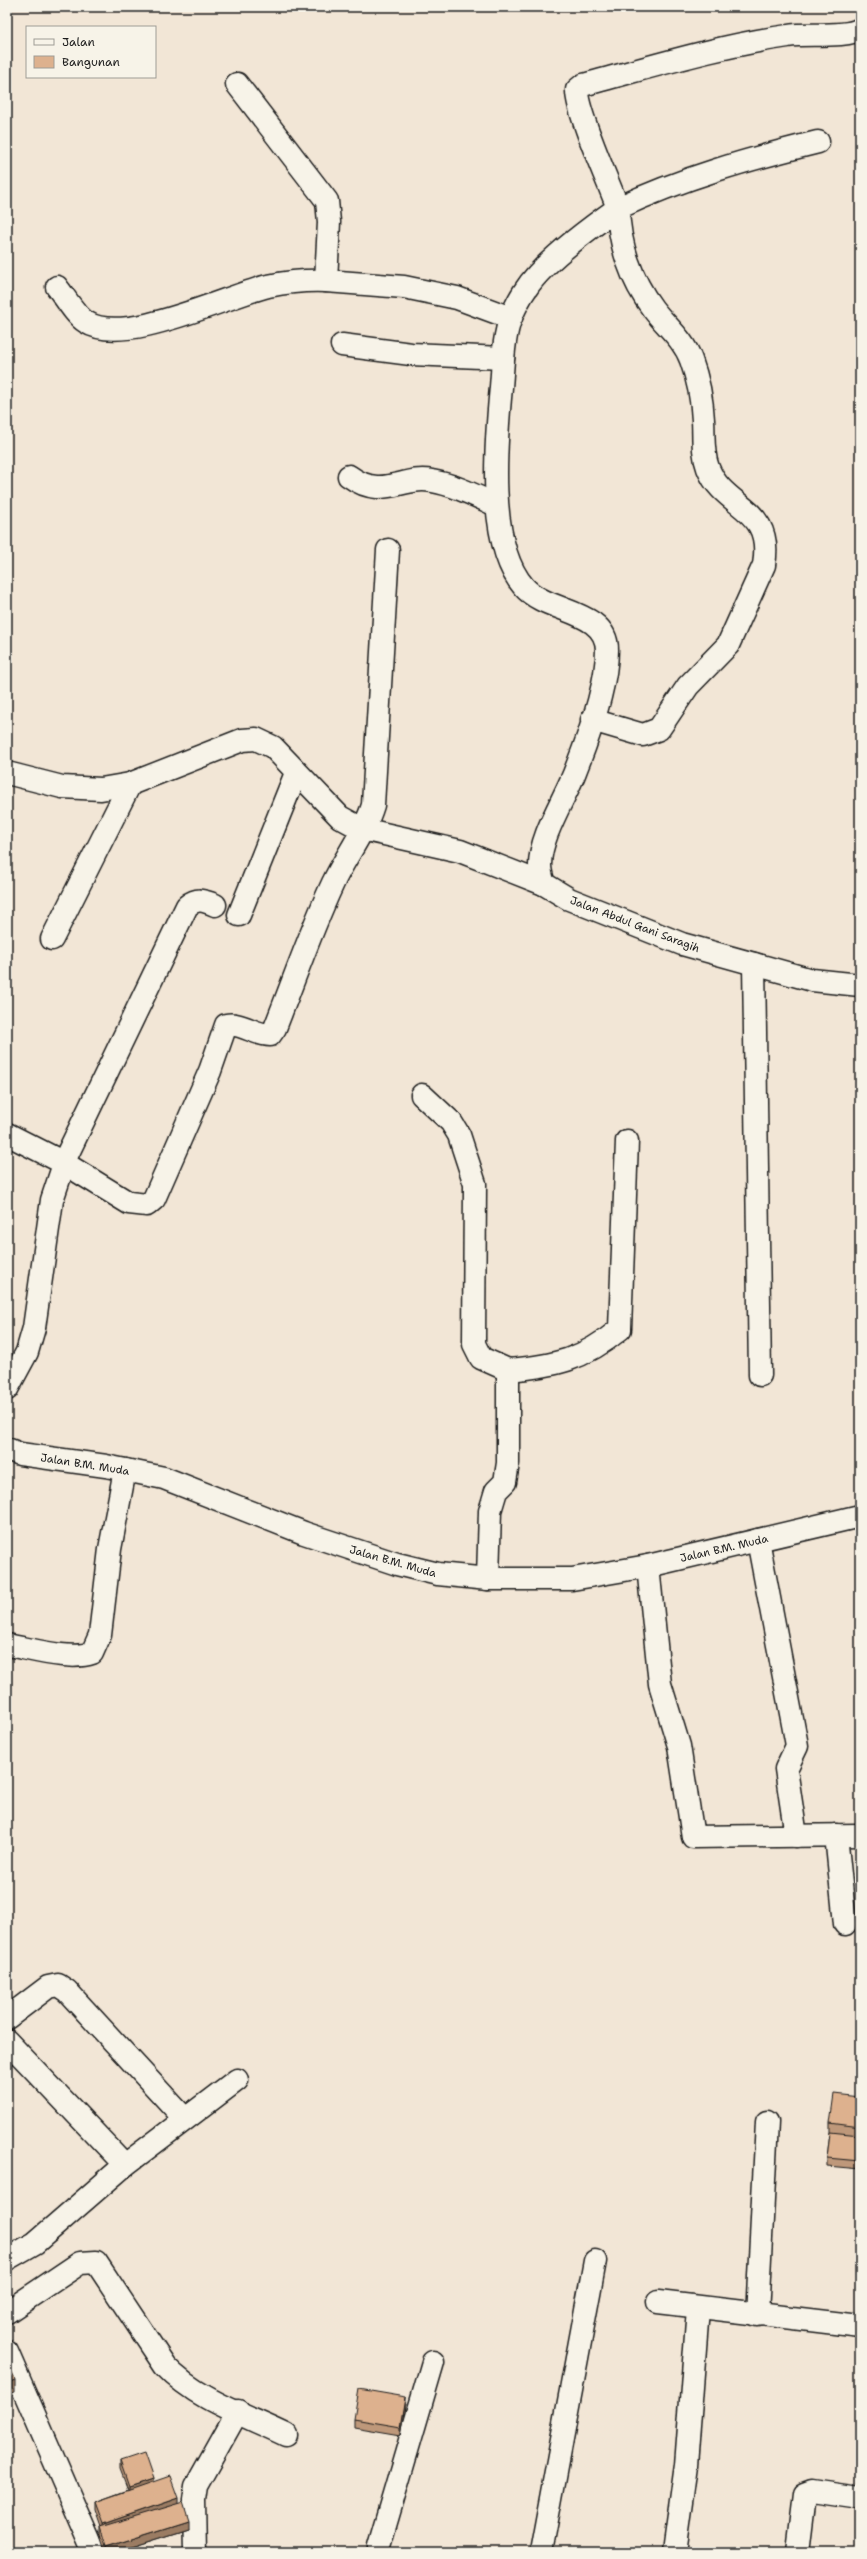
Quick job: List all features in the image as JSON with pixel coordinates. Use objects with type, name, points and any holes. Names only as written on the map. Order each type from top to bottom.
[{"type":"street","points":[[592,720],[643,736],[659,729],[688,686],[728,645],[764,565],[765,554],[764,536],[758,522],[722,488],[708,468],[703,446],[702,403],[691,360],[685,347],[642,294],[622,246],[618,208],[577,97],[578,90],[583,85],[739,43],[800,34],[848,33],[860,29]]},
{"type":"street","points":[[237,84],[327,201],[329,222],[326,281]]},
{"type":"street","points":[[544,884],[540,864],[546,838],[577,768],[604,678],[607,649],[606,638],[601,630],[593,623],[540,600],[524,588],[511,566],[496,505],[495,454],[503,358],[510,318],[526,288],[559,254],[618,208],[644,196],[746,160],[818,142]]},
{"type":"street","points":[[57,287],[86,322],[108,329],[133,328],[267,286],[305,280],[404,287],[457,298],[510,318]]},
{"type":"street","points":[[342,345],[411,354],[503,358]]},
{"type":"street","points":[[349,476],[357,482],[375,487],[432,481],[452,486],[496,505]]},
{"type":"street","points":[[7,1134],[64,1163],[129,1203],[147,1205],[154,1198],[210,1071],[226,1025],[234,1024],[261,1035],[270,1035],[275,1028],[323,904],[344,859],[370,817],[374,805],[388,550]]},
{"type":"street","name":"Jalan Abdul Gani Saragih","points":[[130,784],[242,740],[256,738],[273,748],[340,817],[362,829],[460,851],[544,884],[569,899],[682,944],[812,980],[860,985]]},
{"type":"street","points":[[7,773],[62,787],[101,789],[130,784]]},
{"type":"street","points":[[239,914],[296,773]]},
{"type":"street","points":[[52,938],[130,784]]},
{"type":"street","points":[[7,1388],[27,1352],[34,1328],[52,1200],[64,1163],[187,906],[194,900],[202,900],[215,905]]},
{"type":"street","points":[[754,964],[760,1375]]},
{"type":"street","points":[[422,1095],[452,1122],[459,1135],[475,1184],[474,1344],[481,1358],[508,1370],[570,1361],[600,1346],[620,1328],[627,1141]]},
{"type":"street","points":[[488,1579],[490,1511],[496,1492],[505,1482],[508,1463],[508,1370]]},
{"type":"street","name":"Jalan B.M. Muda","points":[[7,1449],[20,1454],[125,1470],[164,1478],[304,1533],[397,1564],[438,1574],[488,1579],[572,1579],[648,1566],[860,1516]]},
{"type":"street","points":[[7,1645],[66,1655],[84,1656],[92,1653],[100,1635],[110,1549],[125,1470]]},
{"type":"street","points":[[758,1540],[797,1746],[786,1769],[796,1836]]},
{"type":"street","points":[[648,1566],[660,1684],[679,1746],[691,1834],[695,1838],[860,1835]]},
{"type":"street","points":[[836,1835],[845,1924]]},
{"type":"street","points":[[7,2018],[48,1987],[58,1985],[67,1991],[184,2118]]},
{"type":"street","points":[[7,2041],[125,2166]]},
{"type":"street","points":[[7,2259],[35,2243],[184,2118],[237,2080]]},
{"type":"street","points":[[757,2315],[767,2122]]},
{"type":"street","points":[[541,2552],[595,2261]]},
{"type":"street","points":[[7,2312],[80,2263],[96,2262],[165,2366],[177,2379],[193,2390],[286,2435]]},
{"type":"street","points":[[658,2302],[698,2308],[860,2326]]},
{"type":"street","points":[[674,2552],[686,2465],[698,2308]]},
{"type":"street","points":[[7,2352],[94,2552]]},
{"type":"street","points":[[379,2552],[379,2546],[433,2362]]},
{"type":"street","points":[[195,2552],[194,2500],[196,2486],[238,2411]]},
{"type":"street","points":[[797,2552],[804,2494],[812,2491],[860,2498]]},
{"type":"building","points":[[834,2094],[860,2097],[860,2127],[830,2123]]},
{"type":"building","points":[[830,2132],[860,2135],[860,2161],[827,2158]]},
{"type":"building","points":[[7,2361],[15,2380],[7,2383]]},
{"type":"building","points":[[359,2389],[406,2397],[401,2427],[354,2419]]},
{"type":"building","points":[[144,2453],[153,2479],[129,2487],[120,2461]]},
{"type":"building","points":[[170,2476],[178,2498],[103,2524],[95,2502]]},
{"type":"building","points":[[183,2502],[189,2521],[106,2547],[100,2527]]}]
